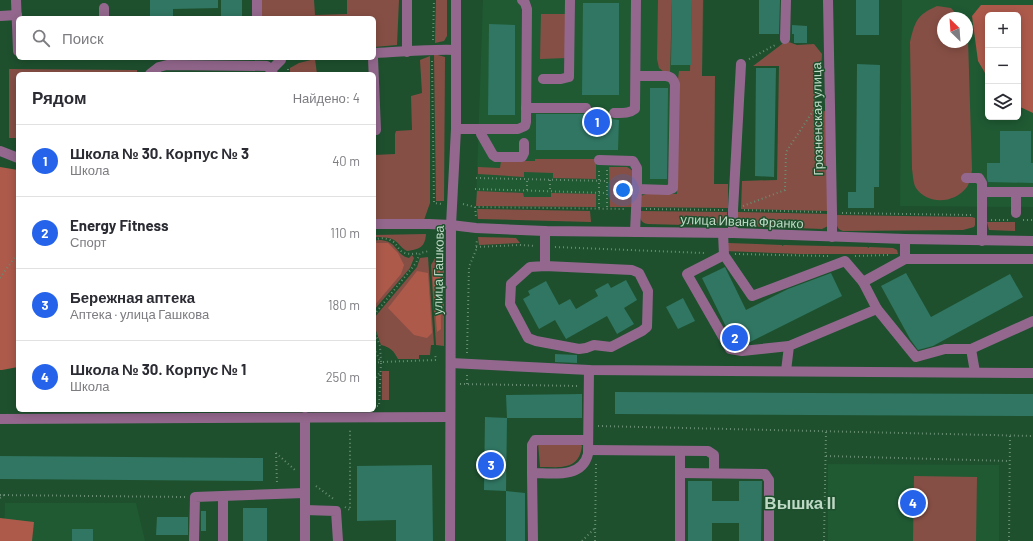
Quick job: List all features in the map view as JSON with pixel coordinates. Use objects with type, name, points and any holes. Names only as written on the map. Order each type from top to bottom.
[{"type":"street","points":[[0,16],[17,15],[16,0]]},
{"type":"street","points":[[257,0],[257,16]]},
{"type":"street","points":[[407,0],[407,52]]},
{"type":"street","name":"улица Гашкова","points":[[450,541],[451,225],[456,129],[456,0]]},
{"type":"street","points":[[456,129],[518,129],[525,126],[527,9],[522,0]]},
{"type":"street","points":[[543,79],[562,79],[569,77],[570,0]]},
{"type":"street","points":[[614,113],[627,113],[632,112],[635,109],[636,0]]},
{"type":"street","points":[[785,39],[786,0]]},
{"type":"street","name":"Грозненская улица","points":[[828,0],[832,237]]},
{"type":"street","points":[[376,53],[407,52],[432,49],[456,50]]},
{"type":"street","points":[[153,72],[159,67],[167,65],[267,66],[272,72],[281,60]]},
{"type":"street","points":[[374,60],[374,72]]},
{"type":"street","points":[[741,64],[732,210],[724,254],[752,296],[845,261],[863,282],[878,309],[916,357],[945,349],[971,349],[1033,321]]},
{"type":"street","points":[[636,76],[671,77],[675,84],[673,188],[668,190],[636,189]]},
{"type":"street","points":[[526,108],[586,108]]},
{"type":"street","points":[[480,129],[484,140],[493,155],[496,157],[522,157],[524,153],[524,143]]},
{"type":"street","points":[[0,151],[16,157]]},
{"type":"street","points":[[603,160],[633,161],[637,168],[636,232]]},
{"type":"street","points":[[966,178],[979,178],[982,183],[982,241]]},
{"type":"street","points":[[982,192],[1033,192]]},
{"type":"street","points":[[1015,218],[1016,192]]},
{"type":"street","name":"улица Ивана Франко","points":[[376,224],[451,225],[476,228],[545,231],[728,233],[905,239],[1033,241]]},
{"type":"street","points":[[545,231],[545,266]]},
{"type":"street","points":[[905,239],[905,257]]},
{"type":"street","points":[[724,254],[687,274],[730,348],[742,351],[789,346],[878,309]]},
{"type":"street","points":[[863,282],[905,257],[1033,259]]},
{"type":"street","points":[[545,266],[636,271],[642,276],[648,291],[647,327],[642,332],[611,347],[594,345],[579,349],[532,340],[525,334],[510,304],[511,284],[530,267],[545,266]]},
{"type":"street","points":[[786,371],[789,346]]},
{"type":"street","points":[[971,349],[975,372]]},
{"type":"street","points":[[451,363],[589,370],[1033,373]]},
{"type":"street","points":[[589,370],[588,440],[592,451]]},
{"type":"street","points":[[0,419],[450,417]]},
{"type":"street","points":[[304,541],[305,418]]},
{"type":"street","points":[[533,541],[532,445],[535,440],[588,440]]},
{"type":"street","points":[[592,451],[711,452],[714,458],[714,473]]},
{"type":"street","points":[[532,473],[572,472],[584,463],[592,451]]},
{"type":"street","points":[[680,451],[680,541]]},
{"type":"street","points":[[680,473],[765,474],[769,480],[769,541]]},
{"type":"street","points":[[194,541],[195,497],[304,493]]},
{"type":"street","points":[[223,497],[223,541]]},
{"type":"street","points":[[305,510],[336,511],[338,541]]},
{"type":"path","points":[[434,0],[432,49],[434,203],[442,204]]},
{"type":"path","points":[[741,64],[785,39]]},
{"type":"path","points":[[732,210],[785,190],[786,152],[830,86]]},
{"type":"path","points":[[599,208],[599,181],[603,160]]},
{"type":"path","points":[[603,160],[607,181],[607,209]]},
{"type":"path","points":[[476,178],[607,181]]},
{"type":"path","points":[[527,179],[527,190]]},
{"type":"path","points":[[550,180],[550,191]]},
{"type":"path","points":[[475,189],[607,194]]},
{"type":"path","points":[[463,204],[475,207],[970,214],[988,220],[1015,218],[1033,220]]},
{"type":"path","points":[[475,207],[476,218]]},
{"type":"path","points":[[376,239],[379,238],[391,240],[400,250],[409,254],[429,251]]},
{"type":"path","points":[[466,384],[469,268],[476,247],[477,238]]},
{"type":"path","points":[[476,247],[519,245],[724,254],[831,256]]},
{"type":"path","points":[[376,313],[416,263],[420,253]]},
{"type":"path","points":[[0,278],[16,256]]},
{"type":"path","points":[[853,256],[905,257]]},
{"type":"path","points":[[376,335],[380,346],[381,362],[379,406],[376,406]]},
{"type":"path","points":[[376,352],[381,362]]},
{"type":"path","points":[[376,363],[436,360],[435,354]]},
{"type":"path","points":[[376,378],[380,371]]},
{"type":"path","points":[[451,384],[589,387]]},
{"type":"path","points":[[344,506],[350,510],[350,425]]},
{"type":"path","points":[[588,426],[1033,436]]},
{"type":"path","points":[[824,541],[826,431]]},
{"type":"path","points":[[1009,541],[1010,435]]},
{"type":"path","points":[[592,451],[595,541]]},
{"type":"path","points":[[277,486],[276,453],[304,478],[338,502]]},
{"type":"path","points":[[826,456],[1009,461]]},
{"type":"path","points":[[0,495],[195,497]]},
{"type":"path","points":[[0,498],[4,495]]},
{"type":"path","points":[[582,541],[595,528]]},
{"type":"shaded area","points":[[261,0],[314,0],[315,15],[347,14],[347,0],[399,0],[397,45],[376,47],[376,16],[260,16]]},
{"type":"shaded area","points":[[436,0],[447,0],[447,36],[444,41],[435,43]]},
{"type":"shaded area","points":[[483,0],[704,0],[702,76],[715,76],[714,208],[476,206]]},
{"type":"shaded area","points":[[658,0],[672,0],[670,72],[664,72],[659,68],[657,59]]},
{"type":"shaded area","points":[[692,0],[703,0],[702,76],[715,76],[714,184],[728,184],[728,208],[638,207],[641,196],[645,194],[677,194],[678,79],[679,71],[690,71]]},
{"type":"shaded area","points":[[902,0],[1033,0],[1033,207],[900,206]]},
{"type":"shaded area","points":[[981,5],[1033,5],[1033,113],[1021,107],[1021,12],[985,12],[985,73],[978,61],[973,15]]},
{"type":"shaded area","points":[[937,6],[951,8],[955,12],[937,12],[937,48],[968,48],[972,170],[968,185],[962,193],[955,197],[941,200],[934,200],[921,194],[915,186],[912,169],[910,42],[915,24],[925,12]]},
{"type":"shaded area","points":[[541,14],[567,14],[567,58],[540,59]]},
{"type":"shaded area","points":[[786,41],[797,45],[814,44],[822,54],[817,94],[813,107],[827,112],[830,211],[741,209],[742,181],[777,180],[779,66],[753,66]]},
{"type":"shaded area","points":[[434,54],[445,57],[444,201],[436,201]]},
{"type":"shaded area","points":[[430,56],[430,203],[424,220],[376,220],[376,155],[395,154],[396,131],[412,130],[411,96],[422,93],[420,60]]},
{"type":"shaded area","points":[[315,60],[317,72],[290,72],[290,68],[299,63]]},
{"type":"shaded area","points":[[9,69],[137,70],[137,72],[16,72],[16,138],[9,138]]},
{"type":"shaded area","points":[[535,159],[596,159],[596,179],[553,178],[553,173],[524,172],[524,177],[478,174],[478,167],[500,168],[501,161],[535,161]]},
{"type":"shaded area","points":[[0,167],[16,170],[16,367],[0,370]]},
{"type":"shaded area","points":[[609,167],[627,167],[633,171],[632,207],[610,207]]},
{"type":"shaded area","points":[[477,191],[523,193],[524,197],[551,197],[551,193],[596,194],[596,207],[476,206]]},
{"type":"shaded area","points":[[477,209],[590,211],[591,222],[478,219]]},
{"type":"shaded area","points":[[639,211],[727,212],[727,218],[726,222],[721,226],[648,224],[642,221]]},
{"type":"shaded area","points":[[737,212],[830,214],[828,226],[822,229],[741,226],[737,223]]},
{"type":"shaded area","points":[[836,215],[972,217],[975,218],[975,225],[974,227],[963,230],[843,231],[838,227]]},
{"type":"shaded area","points":[[987,222],[1015,222],[1015,231],[989,230]]},
{"type":"shaded area","points":[[426,234],[421,247],[407,251],[396,241],[384,237],[376,237],[376,235]]},
{"type":"shaded area","points":[[478,237],[516,238],[520,243],[479,245]]},
{"type":"shaded area","points":[[376,240],[389,242],[404,256],[409,258],[412,255],[414,258],[410,268],[376,308]]},
{"type":"shaded area","points":[[376,243],[388,243],[398,253],[404,265],[401,274],[376,304]]},
{"type":"shaded area","points":[[728,243],[782,246],[893,248],[897,250],[898,254],[800,254],[724,251]]},
{"type":"shaded area","points":[[438,253],[444,255],[444,346],[436,345],[431,265]]},
{"type":"shaded area","points":[[428,257],[434,345],[431,345],[430,355],[419,355],[419,359],[398,359],[391,350],[381,345],[376,331],[376,316],[417,267],[420,258]]},
{"type":"shaded area","points":[[432,269],[440,270],[441,329],[437,332]]},
{"type":"shaded area","points":[[417,271],[428,273],[432,333],[427,338],[414,335],[388,308]]},
{"type":"shaded area","points":[[382,371],[389,371],[389,400],[382,400]]},
{"type":"shaded area","points":[[578,441],[582,446],[580,454],[577,460],[572,464],[561,467],[540,467],[538,442]]},
{"type":"shaded area","points":[[828,464],[999,465],[999,541],[828,541]]},
{"type":"shaded area","points":[[914,476],[977,477],[976,541],[913,541]]},
{"type":"shaded area","points":[[5,503],[136,503],[145,541],[4,541]]},
{"type":"shaded area","points":[[0,518],[34,522],[32,541],[0,541]]},
{"type":"building","points":[[150,0],[218,0],[218,8],[173,9],[173,16],[150,16]]},
{"type":"building","points":[[221,0],[242,0],[242,16],[221,16]]},
{"type":"building","points":[[672,0],[692,0],[691,65],[671,65]]},
{"type":"building","points":[[759,0],[780,0],[779,34],[759,34]]},
{"type":"building","points":[[856,0],[879,0],[879,35],[856,35]]},
{"type":"building","points":[[583,3],[619,3],[619,95],[582,95]]},
{"type":"building","points":[[489,24],[515,25],[515,115],[488,115]]},
{"type":"building","points":[[792,25],[807,26],[807,43],[794,43]]},
{"type":"building","points":[[857,64],[880,65],[879,187],[874,187],[874,208],[848,208],[848,192],[856,192]]},
{"type":"building","points":[[756,68],[776,68],[774,177],[755,176]]},
{"type":"building","points":[[650,88],[668,88],[667,179],[650,179]]},
{"type":"building","points":[[536,114],[608,114],[611,119],[619,120],[618,150],[536,150]]},
{"type":"building","points":[[1000,131],[1031,131],[1031,163],[1033,163],[1033,183],[988,182],[987,163],[1000,163]]},
{"type":"building","points":[[725,267],[746,310],[788,289],[831,273],[842,296],[746,344],[734,343],[702,278]]},
{"type":"building","points":[[906,273],[931,317],[1010,274],[1023,297],[933,346],[918,350],[910,339],[881,286]]},
{"type":"building","points":[[626,280],[637,300],[624,308],[634,324],[617,334],[607,316],[566,339],[555,320],[539,329],[523,299],[530,295],[528,291],[546,281],[559,305],[570,299],[576,309],[598,296],[595,290],[608,283],[611,288]]},
{"type":"building","points":[[683,298],[695,321],[678,329],[666,307]]},
{"type":"building","points":[[555,354],[577,355],[577,363],[555,362]]},
{"type":"building","points":[[615,392],[1033,394],[1033,416],[615,414]]},
{"type":"building","points":[[582,394],[582,418],[507,418],[506,395]]},
{"type":"building","points":[[485,417],[507,418],[506,491],[484,490]]},
{"type":"building","points":[[0,456],[263,458],[263,481],[0,479]]},
{"type":"building","points":[[432,465],[433,541],[396,541],[396,520],[357,521],[357,466]]},
{"type":"building","points":[[688,481],[712,481],[712,501],[739,501],[739,481],[762,481],[761,541],[739,541],[739,523],[712,523],[712,541],[688,541]]},
{"type":"building","points":[[506,491],[525,493],[525,541],[506,541]]},
{"type":"building","points":[[243,508],[267,508],[267,541],[243,541]]},
{"type":"building","points":[[201,511],[206,511],[206,531],[201,531]]},
{"type":"building","points":[[157,517],[188,517],[188,535],[156,535]]},
{"type":"building","points":[[72,529],[93,529],[93,541],[72,541]]},
{"type":"place","name":"Школа № 30. Корпус № 3","points":[[597,122]]},
{"type":"place","name":"Energy Fitness","points":[[735,338]]},
{"type":"place","name":"Бережная аптека","points":[[491,465]]},
{"type":"place","name":"Школа № 30. Корпус № 1","points":[[913,503]]},
{"type":"district","name":"Вышка II","points":[[800,502]]}]
